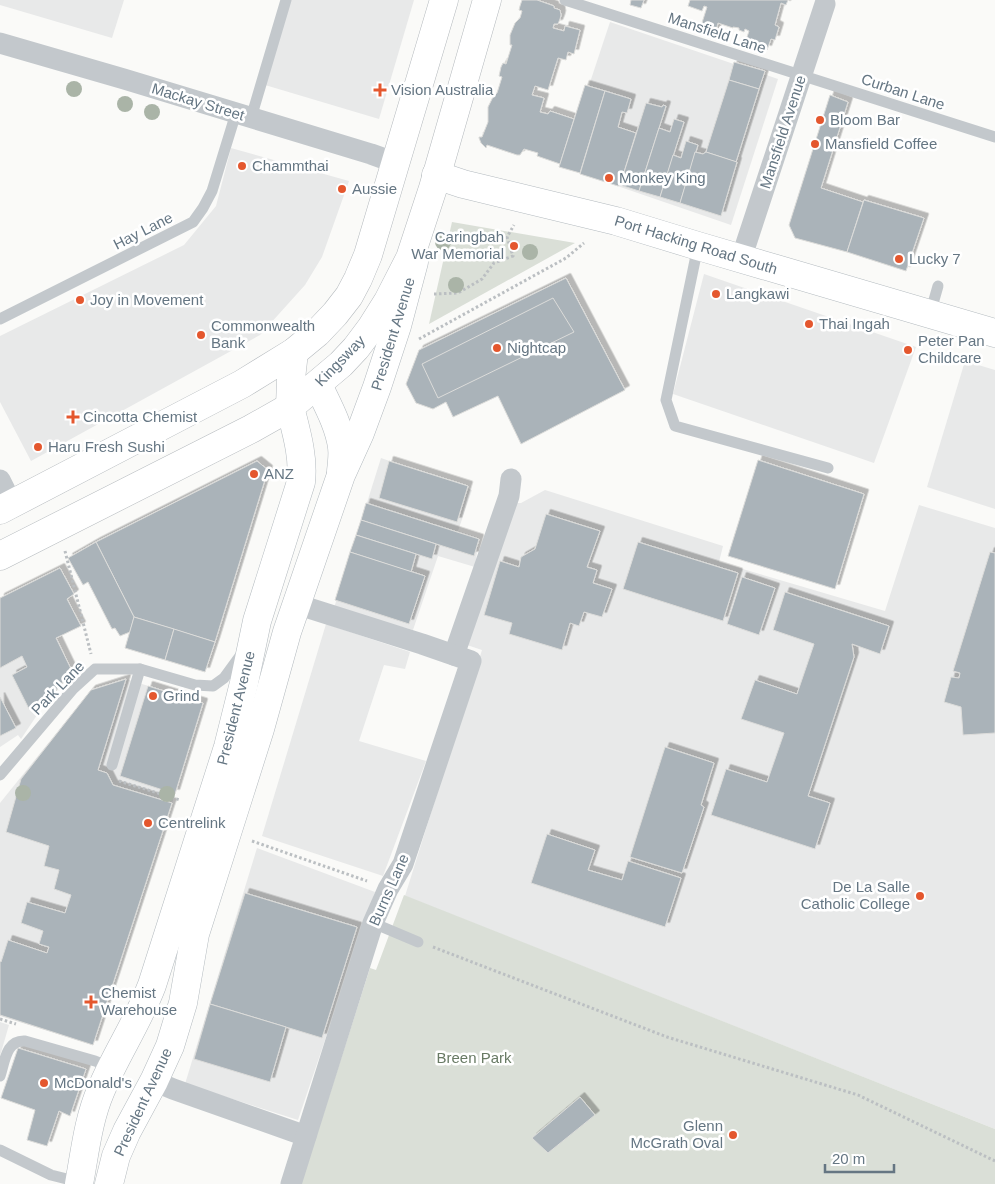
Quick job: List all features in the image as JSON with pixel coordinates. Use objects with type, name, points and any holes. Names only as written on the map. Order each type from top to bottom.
[{"type":"main road","points":[[31,540],[4,498],[242,384],[294,352],[317,333],[349,296],[368,255],[444,0]]},
{"type":"main road","name":"Kingsway","points":[[0,556],[251,429],[290,407],[318,385],[356,348],[388,301],[410,258],[487,0]]},
{"type":"main road","name":"Port Hacking Road South","points":[[396,163],[434,182],[464,184],[616,221],[995,333]]},
{"type":"main road","name":"President Avenue","points":[[109,1184],[116,1156],[127,1131],[154,1081],[170,1046],[183,1002],[196,934],[260,729],[296,604],[341,475],[360,433],[397,326],[434,182]]},
{"type":"main road","name":"President Avenue","points":[[294,352],[318,385],[331,413],[342,448],[341,475]]},
{"type":"main road","name":"President Avenue","points":[[79,1183],[89,1126],[94,1109],[110,1067],[137,1020],[152,985],[228,747],[253,637],[301,482],[302,471],[297,436],[290,407],[294,352]]},
{"type":"main road","points":[[266,593],[296,604]]},
{"type":"main road","points":[[79,1183],[100,1158],[114,1123],[133,1090],[143,1082],[154,1081]]},
{"type":"street","name":"Mansfield Avenue","points":[[741,259],[825,4]]},
{"type":"street","name":"Mackay Street","points":[[0,43],[124,79],[396,163]]},
{"type":"street","points":[[454,655],[509,496],[512,479]]},
{"type":"street","name":"Burns Lane","points":[[291,1184],[373,923],[388,889],[402,864],[471,661],[296,604]]},
{"type":"street","points":[[154,1081],[306,1136]]},
{"type":"lane","name":"Hay Lane","points":[[0,319],[193,222],[212,191],[243,116],[286,0]]},
{"type":"lane","name":"Mansfield Lane","points":[[565,0],[802,76]]},
{"type":"lane","name":"Curban Lane","points":[[802,76],[995,137]]},
{"type":"lane","points":[[698,246],[666,400],[675,426],[828,468]]},
{"type":"lane","points":[[930,314],[938,286]]},
{"type":"lane","name":"Park Lane","points":[[0,774],[73,689],[95,669],[140,669],[195,685],[213,686],[224,678],[253,637]]},
{"type":"lane","points":[[112,765],[140,669]]},
{"type":"lane","points":[[373,923],[418,942]]},
{"type":"lane","points":[[0,1076],[9,1048],[19,1040],[110,1067]]},
{"type":"lane","points":[[0,1150],[51,1175],[79,1183]]},
{"type":"path","points":[[434,294],[458,293],[482,279],[494,263],[513,256],[507,237],[514,225]]},
{"type":"path","points":[[412,343],[566,258],[584,243]]},
{"type":"path","points":[[65,550],[95,669]]},
{"type":"path","points":[[112,765],[117,780],[180,800]]},
{"type":"path","points":[[252,841],[388,889]]},
{"type":"path","points":[[418,942],[667,1037],[858,1095],[995,1161]]},
{"type":"shaded area","points":[[0,0],[124,0],[112,38],[0,5]]},
{"type":"shaded area","points":[[290,0],[414,0],[379,119],[265,85]]},
{"type":"shaded area","points":[[610,22],[778,79],[731,225],[562,167]]},
{"type":"shaded area","points":[[231,148],[349,181],[322,257],[305,285],[260,335],[31,461],[0,402],[0,336],[184,245],[216,206]]},
{"type":"shaded area","points":[[704,274],[916,347],[874,463],[673,394]]},
{"type":"shaded area","points":[[965,361],[995,370],[995,509],[927,487]]},
{"type":"shaded area","points":[[381,458],[472,490],[458,531],[479,538],[475,567],[438,556],[413,630],[334,608]]},
{"type":"shaded area","points":[[545,490],[723,546],[719,562],[885,611],[919,505],[995,528],[995,1129],[405,896],[482,650],[467,645],[517,503],[521,503]]},
{"type":"shaded area","points":[[60,568],[74,594],[67,599],[81,626],[56,638],[72,671],[47,700],[21,739],[18,735],[0,747],[0,598]]},
{"type":"shaded area","points":[[326,624],[410,652],[405,669],[384,665],[359,741],[426,761],[383,876],[262,836]]},
{"type":"shaded area","points":[[126,679],[203,703],[93,1045],[0,1016],[0,803],[91,690]]},
{"type":"shaded area","points":[[257,848],[375,892],[298,1120],[185,1084]]},
{"type":"shaded area","points":[[0,1022],[9,1025],[0,1056]]},
{"type":"green space","points":[[452,222],[575,243],[429,324]]},
{"type":"green space","name":"Breen Park","points":[[404,895],[995,1129],[995,1184],[301,1184],[370,968],[376,970]]},
{"type":"building","points":[[522,0],[537,0],[560,10],[560,19],[558,24],[554,24],[553,28],[564,31],[565,26],[580,30],[574,54],[568,52],[566,60],[558,58],[548,90],[535,86],[532,95],[544,98],[540,112],[548,114],[550,111],[574,119],[560,164],[537,156],[538,153],[524,149],[520,155],[517,155],[487,145],[486,148],[479,138],[482,137],[488,122],[488,107],[497,93],[502,77],[499,76],[501,67],[503,63],[506,64],[512,45],[510,45],[510,35],[515,23],[520,18],[522,11],[519,10]]},
{"type":"building","points":[[631,0],[644,0],[641,8],[630,5]]},
{"type":"building","points":[[690,0],[788,0],[786,5],[781,3],[775,25],[779,27],[775,40],[771,39],[767,50],[745,43],[749,31],[745,29],[744,32],[739,30],[739,28],[718,23],[715,34],[700,29],[707,7],[704,6],[702,11],[688,6]]},
{"type":"building","points":[[734,62],[765,71],[759,89],[729,80]]},
{"type":"building","points":[[729,80],[759,89],[736,162],[706,152]]},
{"type":"building","points":[[585,85],[605,91],[580,173],[559,167]]},
{"type":"building","points":[[605,91],[631,99],[627,113],[622,112],[618,127],[636,133],[620,185],[618,186],[580,174]]},
{"type":"building","points":[[830,95],[848,102],[821,188],[863,202],[847,252],[795,238],[789,225]]},
{"type":"building","points":[[646,103],[662,107],[663,105],[666,106],[639,191],[620,185]]},
{"type":"building","points":[[674,119],[684,122],[660,197],[639,191],[659,128],[670,132]]},
{"type":"building","points":[[686,141],[698,145],[680,203],[660,197],[673,155],[681,158]]},
{"type":"building","points":[[695,152],[703,154],[706,152],[737,162],[721,216],[680,203]]},
{"type":"building","points":[[864,200],[924,218],[906,271],[847,252]]},
{"type":"building","points":[[566,278],[625,390],[521,444],[498,396],[453,417],[446,402],[433,409],[416,403],[406,384],[419,350]]},
{"type":"building","name":"Nightcap","points":[[553,298],[574,332],[438,398],[422,364]]},
{"type":"building","points":[[758,460],[864,494],[835,589],[728,556]]},
{"type":"building","points":[[257,461],[268,470],[215,642],[134,617],[96,542]]},
{"type":"building","points":[[389,461],[468,486],[457,522],[379,498]]},
{"type":"building","points":[[366,503],[479,539],[474,556],[361,520]]},
{"type":"building","points":[[546,514],[600,531],[587,567],[597,570],[593,583],[612,589],[602,617],[584,612],[579,626],[570,623],[562,650],[509,634],[512,623],[484,615],[500,561],[519,567],[521,557],[535,549]]},
{"type":"building","points":[[361,520],[436,544],[432,559],[356,535]]},
{"type":"building","points":[[356,535],[416,554],[411,572],[350,552]]},
{"type":"building","points":[[96,542],[134,617],[130,632],[120,636],[115,628],[112,629],[88,582],[83,585],[68,558]]},
{"type":"building","points":[[638,542],[738,573],[723,621],[623,589]]},
{"type":"building","points":[[350,552],[425,576],[409,624],[335,600]]},
{"type":"building","points":[[990,552],[995,553],[995,733],[963,735],[961,707],[944,702],[951,677],[959,678],[960,673],[953,671]]},
{"type":"building","points":[[60,568],[74,594],[67,599],[81,626],[56,638],[72,671],[47,700],[29,709],[12,675],[27,667],[22,656],[0,668],[0,598]]},
{"type":"building","points":[[742,577],[775,588],[759,635],[727,624]]},
{"type":"building","points":[[785,592],[889,626],[880,654],[852,644],[854,657],[808,796],[830,803],[815,849],[711,815],[726,769],[767,782],[784,733],[741,719],[755,680],[797,694],[814,644],[773,630]]},
{"type":"building","points":[[134,617],[174,629],[165,660],[125,648]]},
{"type":"building","points":[[174,629],[215,642],[205,672],[165,660]]},
{"type":"building","points":[[126,679],[98,770],[107,773],[113,785],[172,803],[93,1045],[0,1015],[0,961],[8,940],[47,953],[49,947],[39,944],[43,931],[21,923],[27,902],[65,913],[71,895],[54,889],[59,870],[44,866],[49,846],[6,832],[21,779],[91,690]]},
{"type":"building","points":[[148,686],[203,703],[175,794],[120,776]]},
{"type":"building","points":[[0,697],[16,728],[0,736]]},
{"type":"building","points":[[665,747],[714,763],[701,805],[704,807],[682,873],[630,857]]},
{"type":"building","points":[[547,834],[595,850],[588,870],[622,880],[628,861],[681,878],[665,927],[531,883]]},
{"type":"building","points":[[245,893],[357,927],[322,1038],[210,1004]]},
{"type":"building","points":[[210,1004],[286,1027],[270,1082],[194,1059]]},
{"type":"building","name":"McDonald's","points":[[18,1048],[86,1069],[70,1116],[59,1111],[47,1146],[27,1140],[35,1110],[1,1098]]},
{"type":"building","points":[[580,1097],[595,1115],[548,1153],[532,1138]]},
{"type":"place","name":"Vision Australia","points":[[380,90]]},
{"type":"place","name":"Bloom Bar","points":[[820,120]]},
{"type":"place","name":"Mansfield Coffee","points":[[815,144]]},
{"type":"place","name":"Chammthai","points":[[242,166]]},
{"type":"place","name":"Monkey King","points":[[609,178]]},
{"type":"place","name":"Aussie","points":[[342,189]]},
{"type":"place","name":"Caringbah War Memorial","points":[[514,246]]},
{"type":"place","name":"Lucky 7","points":[[899,259]]},
{"type":"place","name":"Langkawi","points":[[716,294]]},
{"type":"place","name":"Joy in Movement","points":[[80,300]]},
{"type":"place","name":"Thai Ingah","points":[[809,324]]},
{"type":"place","name":"Commonwealth Bank","points":[[201,335]]},
{"type":"place","name":"Nightcap","points":[[497,348]]},
{"type":"place","name":"Peter Pan Childcare","points":[[908,350]]},
{"type":"place","name":"Cincotta Chemist","points":[[73,417]]},
{"type":"place","name":"Haru Fresh Sushi","points":[[38,447]]},
{"type":"place","name":"ANZ","points":[[254,474]]},
{"type":"place","name":"Grind","points":[[153,696]]},
{"type":"place","name":"Centrelink","points":[[148,823]]},
{"type":"place","name":"De La Salle Catholic College","points":[[920,896]]},
{"type":"place","name":"Chemist Warehouse","points":[[91,1002]]},
{"type":"place","name":"McDonald's","points":[[44,1083]]},
{"type":"place","name":"Glenn McGrath Oval","points":[[733,1135]]}]
